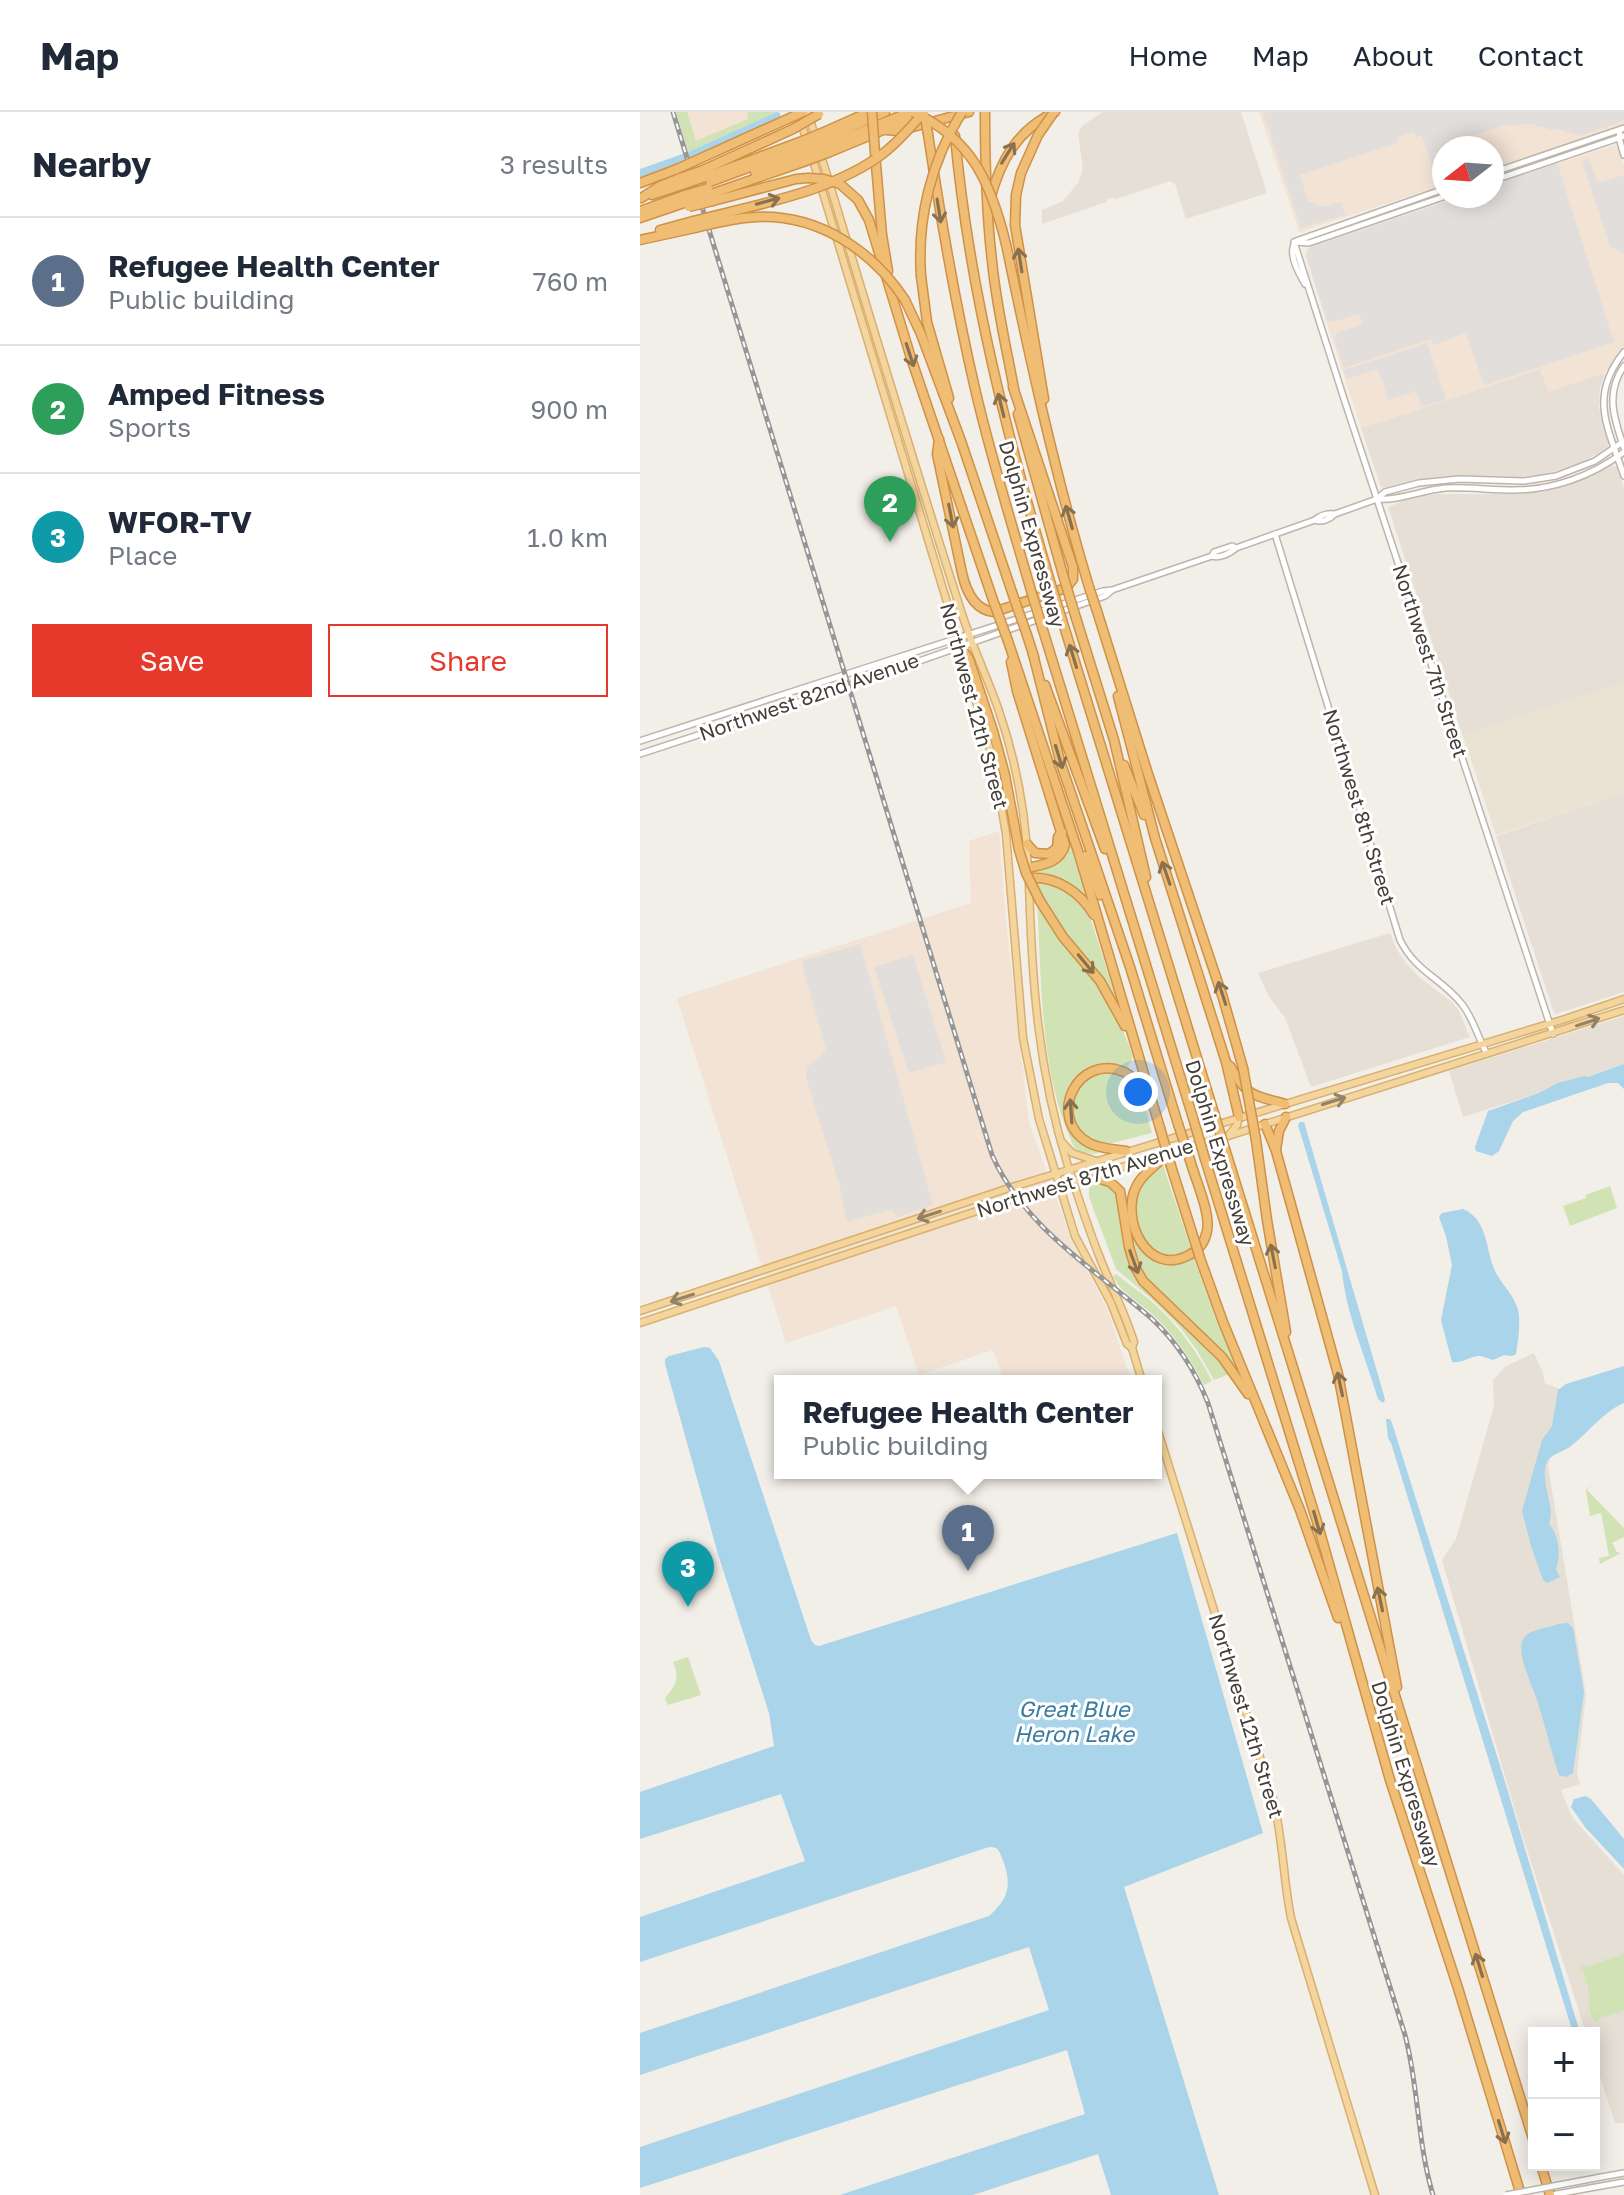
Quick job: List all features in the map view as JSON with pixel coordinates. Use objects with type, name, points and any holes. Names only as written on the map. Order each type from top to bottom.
[{"type":"highway","points":[[640,208],[683,190],[803,112]]},
{"type":"highway","points":[[827,142],[870,112],[882,235],[893,298]]},
{"type":"highway","points":[[708,186],[827,142],[885,112]]},
{"type":"highway","points":[[640,183],[683,190],[708,186],[911,112],[941,128],[975,161],[990,190],[1006,244],[1042,414],[1089,587],[1243,1068],[1291,1361]]},
{"type":"highway","points":[[827,142],[881,130],[925,112]]},
{"type":"highway","points":[[640,238],[776,199],[853,172],[884,153],[925,112]]},
{"type":"highway","name":"Dolphin Expressway","points":[[925,112],[942,226],[968,358],[1032,594],[1318,1525],[1390,1780],[1521,2195]]},
{"type":"highway","name":"Dolphin Expressway","points":[[954,112],[966,226],[986,337],[1013,451],[1052,588],[1528,2123]]},
{"type":"highway","points":[[961,441],[929,331],[921,276],[921,233],[928,191],[944,143],[962,112]]},
{"type":"highway","points":[[881,130],[898,131],[969,112]]},
{"type":"highway","points":[[1051,448],[1015,225],[1018,184],[1028,154],[1054,112]]},
{"type":"highway","points":[[987,212],[999,171],[1013,145],[1030,128],[1054,112]]},
{"type":"highway","points":[[708,186],[819,113]]},
{"type":"highway","points":[[985,113],[987,212],[998,304],[1016,407],[1027,453],[1114,740],[1141,849],[1154,918]]},
{"type":"highway","points":[[640,198],[708,186],[808,178],[840,184],[855,196],[865,212],[1068,819],[1200,1258],[1315,1551],[1366,1698]]},
{"type":"highway","points":[[640,218],[677,206],[683,190]]},
{"type":"highway","points":[[694,224],[757,217],[793,220],[823,229],[839,236],[868,257],[905,300],[961,441],[1033,654],[1132,920]]},
{"type":"highway","points":[[939,439],[937,454],[964,580],[977,605],[994,612],[1066,588],[1073,579],[1073,567],[1013,387]]},
{"type":"highway","points":[[1008,641],[1017,691],[1065,845],[1062,854],[1029,873]]},
{"type":"highway","points":[[959,642],[969,659],[993,731],[1026,873],[1054,925],[1109,995],[1133,1042]]},
{"type":"highway","points":[[1033,654],[1060,761],[1130,967],[1207,1219],[1207,1234],[1200,1248],[1185,1257],[1168,1260],[1151,1254],[1138,1240],[1131,1209],[1138,1183],[1167,1154]]},
{"type":"highway","points":[[1111,660],[1125,727],[1155,838],[1244,1115]]},
{"type":"highway","points":[[1114,740],[1155,838]]},
{"type":"highway","points":[[1068,819],[1130,967]]},
{"type":"highway","points":[[1027,844],[1035,853],[1049,854],[1057,848],[1062,831]]},
{"type":"highway","points":[[1029,873],[1073,891],[1087,904],[1103,935]]},
{"type":"highway","points":[[1226,1062],[1247,1091],[1285,1104]]},
{"type":"highway","points":[[1126,1151],[1094,1145],[1078,1134],[1069,1115],[1071,1093],[1078,1081],[1088,1073],[1109,1069],[1130,1075],[1149,1094]]},
{"type":"highway","points":[[1276,1151],[1279,1131],[1286,1117]]},
{"type":"highway","points":[[1265,1124],[1276,1151],[1338,1374],[1396,1675],[1398,1703]]},
{"type":"highway","points":[[1091,1176],[1113,1183],[1120,1191],[1133,1262],[1143,1281],[1222,1357],[1241,1382],[1271,1437]]},
{"type":"highway","points":[[1543,2171],[1551,2195]]},
{"type":"main road","name":"Northwest 12th Street","points":[[803,112],[970,635],[1010,747],[1027,844],[1036,1010],[1044,1075],[1069,1170],[1094,1244],[1128,1323],[1134,1342],[1132,1348]]},
{"type":"main road","name":"Northwest 12th Street","points":[[803,112],[994,763],[1006,834],[1021,1011],[1032,1089],[1079,1244],[1108,1296],[1127,1344],[1132,1348],[1140,1375]]},
{"type":"main road","name":"Northwest 87th Avenue","points":[[640,1311],[1126,1151],[1482,1045],[1624,999]]},
{"type":"main road","points":[[1021,1011],[1036,1010]]},
{"type":"main road","name":"Northwest 87th Avenue","points":[[640,1323],[1060,1184],[1228,1136],[1624,1010]]},
{"type":"main road","points":[[1228,1136],[1244,1115],[1260,1117],[1265,1124]]},
{"type":"main road","points":[[1060,1139],[1072,1153],[1096,1161]]},
{"type":"main road","name":"Northwest 12th Street","points":[[1162,1444],[1273,1799],[1291,1918],[1375,2195]]},
{"type":"street","points":[[1622,133],[1624,155]]},
{"type":"street","points":[[1504,169],[1622,133]]},
{"type":"street","points":[[1504,177],[1622,133]]},
{"type":"street","points":[[1294,242],[1432,193]]},
{"type":"street","points":[[1297,260],[1309,243],[1432,201]]},
{"type":"street","points":[[1294,242],[1309,243]]},
{"type":"street","name":"Northwest 7th Street","points":[[1294,242],[1292,252],[1302,267],[1553,1034]]},
{"type":"street","name":"Northwest 7th Street","points":[[1294,242],[1299,274],[1307,288]]},
{"type":"street","points":[[1624,352],[1609,373],[1603,395],[1605,415],[1624,476]]},
{"type":"street","points":[[1624,366],[1612,395],[1612,409],[1624,446]]},
{"type":"street","points":[[1617,426],[1624,432]]},
{"type":"street","name":"Northwest 82nd Avenue","points":[[640,754],[848,686],[970,635],[1112,590],[1212,556],[1214,552],[1232,546],[1236,548],[1329,513],[1335,514],[1377,499],[1385,492],[1432,481],[1548,478],[1579,468],[1624,446]]},
{"type":"street","name":"Northwest 82nd Avenue","points":[[1377,499],[1388,500],[1440,489],[1545,487],[1584,475],[1618,457],[1624,446]]},
{"type":"street","name":"Northwest 8th Street","points":[[1275,534],[1400,940],[1416,964],[1461,1002],[1487,1054]]},
{"type":"street","name":"Northwest 82nd Avenue","points":[[640,741],[900,655],[959,642],[974,642],[1105,596],[1112,590]]},
{"type":"street","points":[[1506,2195],[1624,2173]]},
{"type":"street","points":[[1551,2195],[1624,2182]]},
{"type":"shaded area","points":[[676,112],[777,112],[688,152]]},
{"type":"shaded area","points":[[1103,112],[1241,112],[1267,193],[1186,219],[1175,184],[1170,181],[1108,199],[1042,224],[1042,210],[1063,201],[1078,183],[1083,169],[1078,133],[1083,125]]},
{"type":"shaded area","points":[[1259,112],[1624,112],[1624,126],[1504,165],[1504,136],[1432,136],[1432,189],[1299,232]]},
{"type":"shaded area","points":[[1263,112],[1624,112],[1624,121],[1579,136],[1531,124],[1505,125],[1472,136],[1432,136],[1432,165],[1422,136],[1416,137],[1414,132],[1396,138],[1397,143],[1300,175],[1308,201],[1324,207],[1341,202],[1345,215],[1301,228]]},
{"type":"shaded area","points":[[1615,145],[1618,148],[1624,167],[1624,346],[1605,373],[1548,392],[1540,369],[1361,428],[1305,255],[1307,248],[1432,206],[1504,208],[1504,181]]},
{"type":"shaded area","points":[[1589,158],[1600,182],[1624,175],[1624,252],[1611,249],[1582,161]]},
{"type":"shaded area","points":[[1557,163],[1614,342],[1484,385],[1466,333],[1433,345],[1431,339],[1344,368],[1334,338],[1337,337],[1336,333],[1363,324],[1359,314],[1327,321],[1306,255],[1311,247],[1432,206],[1504,208],[1504,182]]},
{"type":"shaded area","points":[[1427,343],[1446,399],[1422,407],[1416,391],[1389,400],[1378,369],[1347,379],[1344,370]]},
{"type":"shaded area","points":[[1540,369],[1548,391],[1605,373],[1599,408],[1609,443],[1607,449],[1576,465],[1545,474],[1520,477],[1444,476],[1381,487],[1361,428]]},
{"type":"shaded area","points":[[1616,466],[1624,488],[1624,683],[1463,736],[1388,507],[1408,499],[1437,494],[1547,491]]},
{"type":"shaded area","points":[[1624,683],[1624,793],[1496,835],[1463,736]]},
{"type":"shaded area","points":[[1624,793],[1624,992],[1556,1014],[1496,836]]},
{"type":"shaded area","points":[[999,831],[1006,924],[1029,1123],[1072,1242],[1107,1308],[1129,1375],[1002,1375],[993,1350],[919,1375],[896,1306],[786,1343],[677,998],[971,903],[969,841]]},
{"type":"shaded area","points":[[1390,933],[1406,963],[1459,1011],[1470,1037],[1311,1087],[1285,1018],[1268,995],[1258,973]]},
{"type":"shaded area","points":[[860,944],[933,1205],[897,1217],[892,1209],[847,1222],[840,1186],[806,1078],[807,1067],[820,1058],[826,1049],[803,961]]},
{"type":"shaded area","points":[[913,955],[946,1062],[909,1073],[874,967]]},
{"type":"shaded area","points":[[1624,1016],[1624,1064],[1587,1077],[1557,1083],[1539,1093],[1463,1117],[1449,1071]]},
{"type":"shaded area","points":[[1534,1353],[1545,1383],[1562,1390],[1548,1466],[1586,1695],[1577,1772],[1580,1784],[1561,1790],[1571,1815],[1624,1875],[1624,2123],[1615,2123],[1600,2077],[1600,2027],[1584,2027],[1521,1831],[1442,1560],[1456,1539],[1494,1406],[1493,1380],[1505,1367]]},
{"type":"green space","points":[[676,112],[687,112],[696,141],[748,119],[747,112],[777,112],[688,152]]},
{"type":"green space","points":[[1070,846],[1090,903],[1038,875],[1038,869],[1063,860]]},
{"type":"green space","points":[[1038,880],[1067,890],[1088,911],[1119,1007],[1066,935],[1038,890]]},
{"type":"green space","points":[[1037,901],[1104,994],[1133,1057],[1126,1070],[1080,1075],[1068,1095],[1066,1107],[1070,1129],[1085,1146],[1101,1152],[1085,1156],[1094,1152],[1084,1154],[1075,1149],[1063,1120],[1048,1059]]},
{"type":"green space","points":[[1106,1071],[1119,1075],[1135,1086],[1143,1101],[1152,1133],[1108,1144],[1097,1143],[1086,1138],[1074,1123],[1071,1100],[1086,1077]]},
{"type":"green space","points":[[1163,1165],[1192,1252],[1177,1257],[1163,1256],[1152,1250],[1137,1228],[1134,1214],[1135,1200],[1142,1183]]},
{"type":"green space","points":[[1106,1184],[1118,1191],[1140,1283],[1210,1347],[1232,1373],[1214,1380],[1179,1326],[1116,1269],[1089,1197],[1089,1187]]},
{"type":"green space","points":[[1610,1186],[1617,1208],[1570,1226],[1563,1206]]},
{"type":"green space","points":[[1132,1232],[1137,1241],[1173,1263],[1193,1256],[1239,1374],[1154,1290],[1137,1266],[1129,1233]]},
{"type":"green space","points":[[1116,1274],[1151,1301],[1178,1329],[1212,1381],[1204,1385],[1174,1337],[1120,1287],[1113,1276]]},
{"type":"green space","points":[[1593,1482],[1587,1490],[1624,1528],[1624,1537],[1612,1543],[1621,1553],[1600,1564],[1599,1558],[1609,1556],[1601,1513],[1590,1516],[1586,1490]]},
{"type":"green space","points":[[688,1657],[701,1695],[668,1705],[665,1698],[674,1686],[676,1677],[673,1662]]},
{"type":"green space","points":[[1624,1951],[1624,2011],[1619,2012],[1619,2016],[1616,2013],[1599,2018],[1596,2022],[1592,2018],[1587,1983],[1584,1984],[1586,1981],[1580,1967],[1604,1961],[1605,1957],[1607,1960],[1622,1955]]},
{"type":"water","points":[[777,112],[781,119],[726,145],[640,177],[640,169],[688,152]]},
{"type":"water","points":[[1624,1064],[1624,1089],[1618,1083],[1608,1083],[1523,1112],[1513,1121],[1499,1151],[1492,1156],[1476,1151],[1488,1111],[1539,1093],[1557,1083],[1588,1077]]},
{"type":"water","points":[[1304,1122],[1383,1392],[1383,1403],[1378,1399],[1352,1320],[1342,1271],[1298,1125]]},
{"type":"water","points":[[1463,1209],[1482,1228],[1492,1264],[1518,1310],[1518,1343],[1516,1354],[1512,1356],[1504,1355],[1493,1360],[1477,1356],[1452,1362],[1441,1320],[1452,1265],[1439,1217],[1442,1213]]},
{"type":"water","name":"Great Blue Heron Lake","points":[[710,1348],[719,1361],[815,1645],[1177,1533],[1263,1833],[1124,1887],[1219,2195],[1111,2195],[1098,2154],[973,2195],[840,2195],[1085,2114],[1067,2050],[640,2188],[640,2147],[1049,2010],[1029,1947],[640,2075],[640,2033],[989,1916],[1001,1903],[1008,1883],[1000,1853],[996,1848],[989,1847],[640,1962],[640,1917],[805,1861],[781,1794],[640,1839],[640,1792],[774,1746],[769,1713],[718,1554],[665,1364],[669,1356]]},
{"type":"water","points":[[1624,1366],[1624,1403],[1546,1464],[1551,1510],[1549,1524],[1557,1539],[1559,1552],[1556,1569],[1560,1577],[1547,1583],[1543,1580],[1531,1546],[1522,1511],[1542,1440],[1552,1426],[1558,1390],[1566,1384]]},
{"type":"water","points":[[1386,1419],[1390,1419],[1503,1775],[1578,2027],[1571,2027],[1388,1438]]},
{"type":"water","points":[[1568,1623],[1573,1628],[1584,1692],[1573,1773],[1566,1777],[1559,1775],[1521,1652],[1527,1635]]},
{"type":"water","points":[[1585,1796],[1591,1799],[1624,1839],[1624,1869],[1571,1807],[1574,1799]]},
{"type":"railway","points":[[673,112],[992,1155],[1022,1204],[1041,1225],[1151,1318],[1169,1337],[1191,1368],[1208,1403],[1405,2035],[1433,2195]]},
{"type":"place","name":"Amped Fitness","points":[[890,542]]},
{"type":"place","name":"Refugee Health Center","points":[[968,1571]]},
{"type":"place","name":"WFOR-TV","points":[[688,1607]]}]
